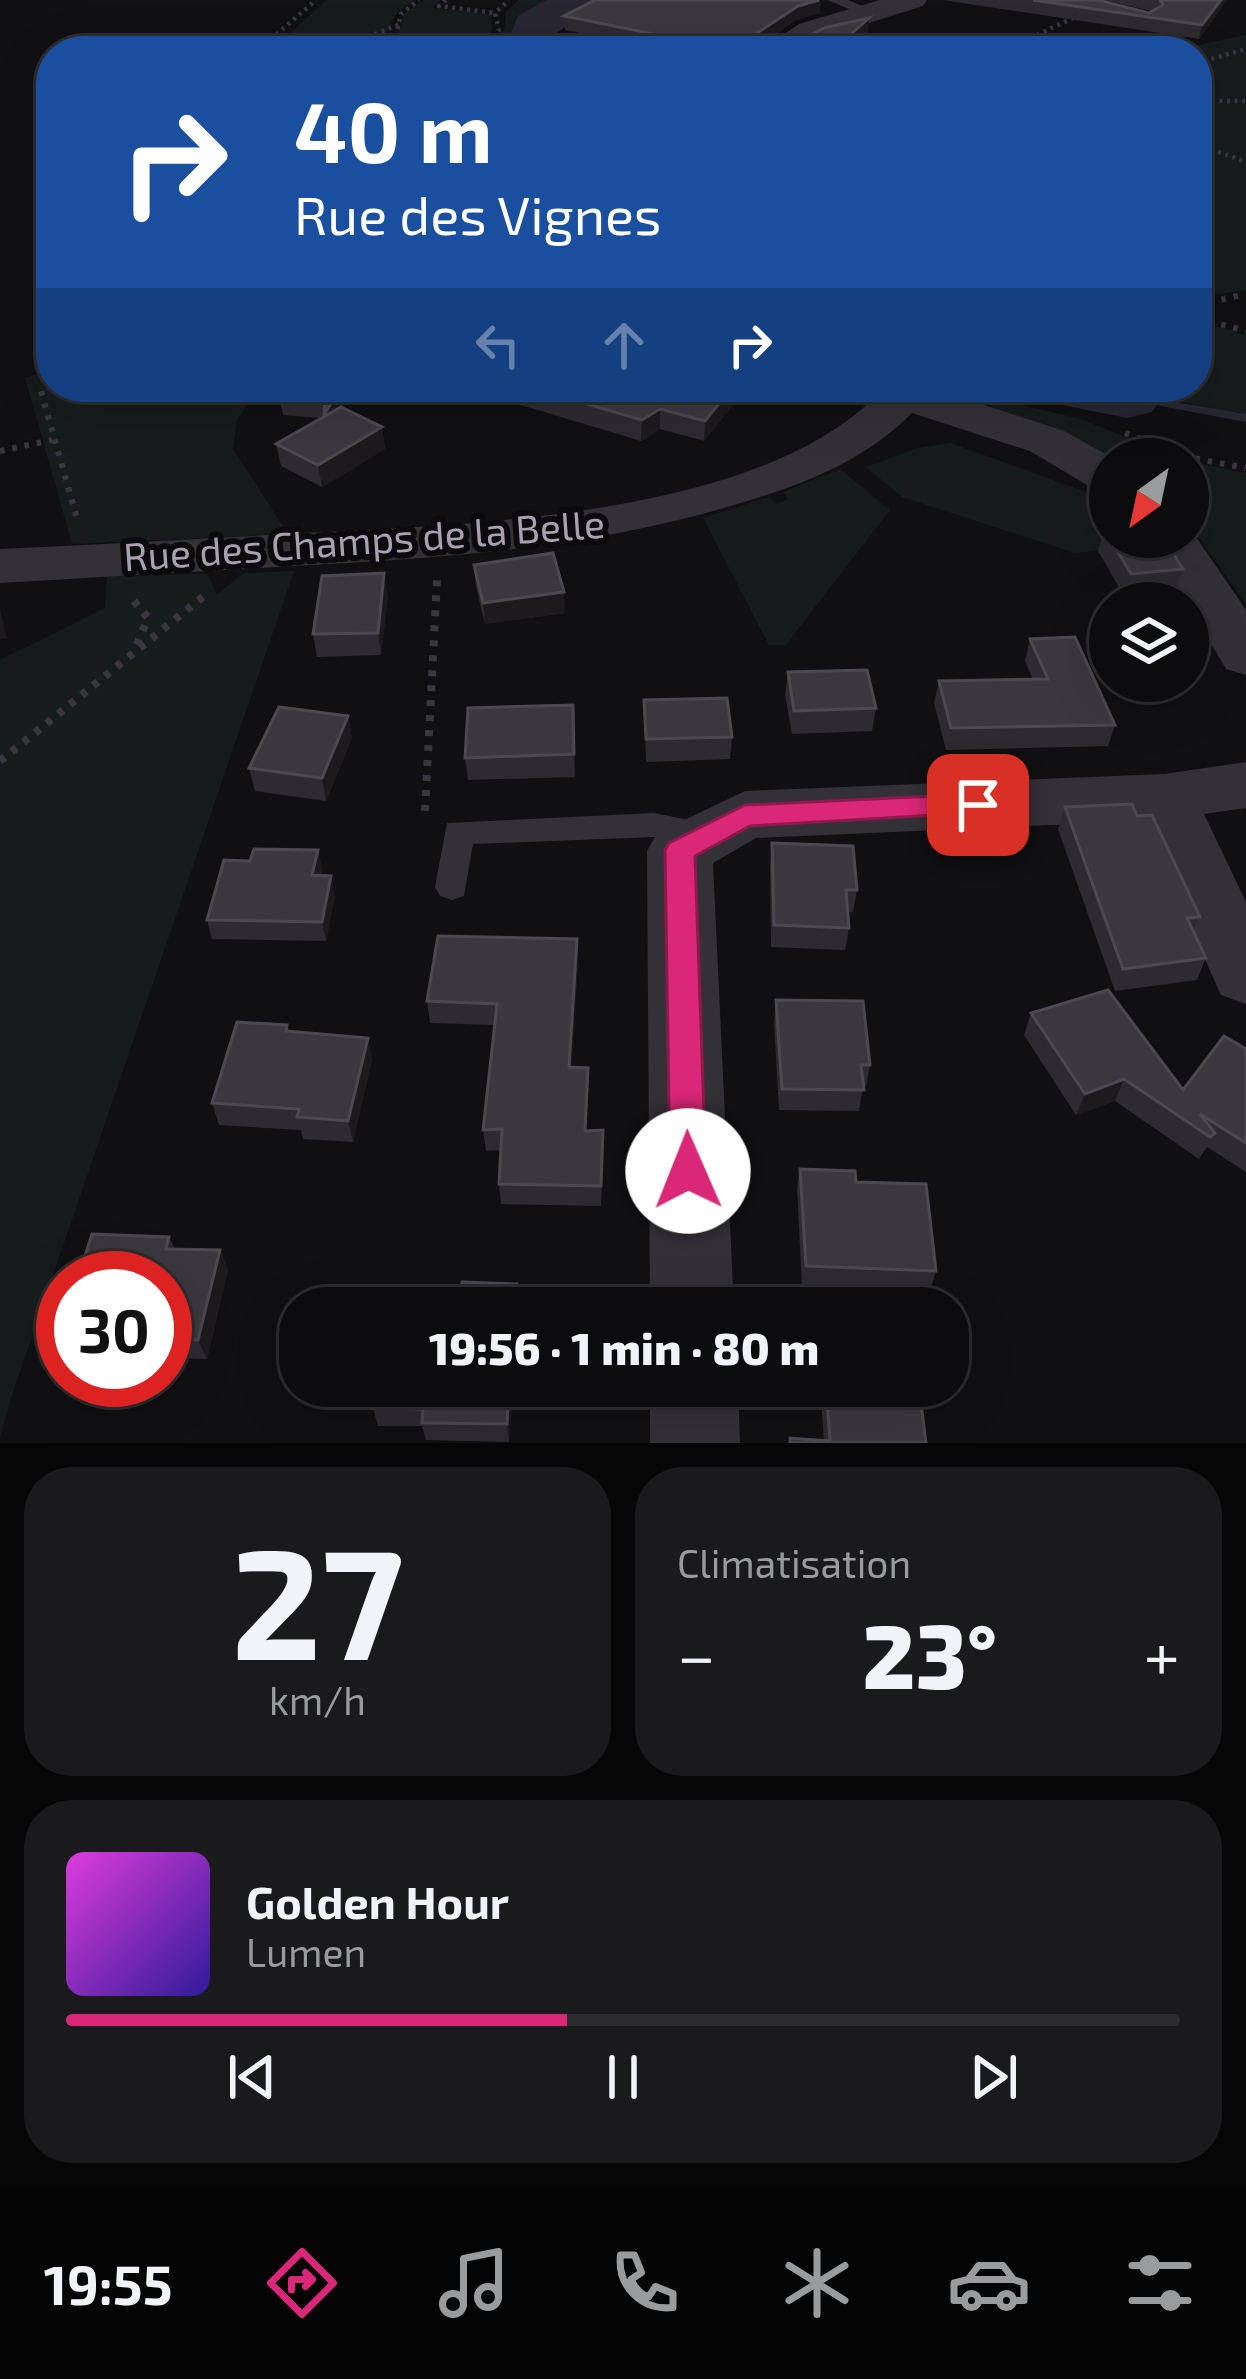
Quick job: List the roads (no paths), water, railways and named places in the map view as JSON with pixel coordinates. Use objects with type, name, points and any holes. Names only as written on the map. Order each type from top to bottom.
[{"type":"street","points":[[801,36],[912,0]]},
{"type":"street","name":"Rue des Champs de la Belle","points":[[0,566],[439,542],[571,529],[637,517],[786,474],[866,432],[887,402]]},
{"type":"street","points":[[934,402],[1089,461]]},
{"type":"street","points":[[1187,558],[1246,656]]},
{"type":"street","points":[[691,1287],[680,850],[745,815],[1164,797],[1246,784]]},
{"type":"street","points":[[1164,797],[1246,975]]},
{"type":"street","points":[[694,1407],[695,1443]]},
{"type":"lane","points":[[834,0],[871,13]]},
{"type":"lane","points":[[452,887],[458,832],[654,824],[706,836]]},
{"type":"waterway","points":[[532,36],[534,26],[579,0]]},
{"type":"waterway","points":[[1155,402],[1246,418]]}]
